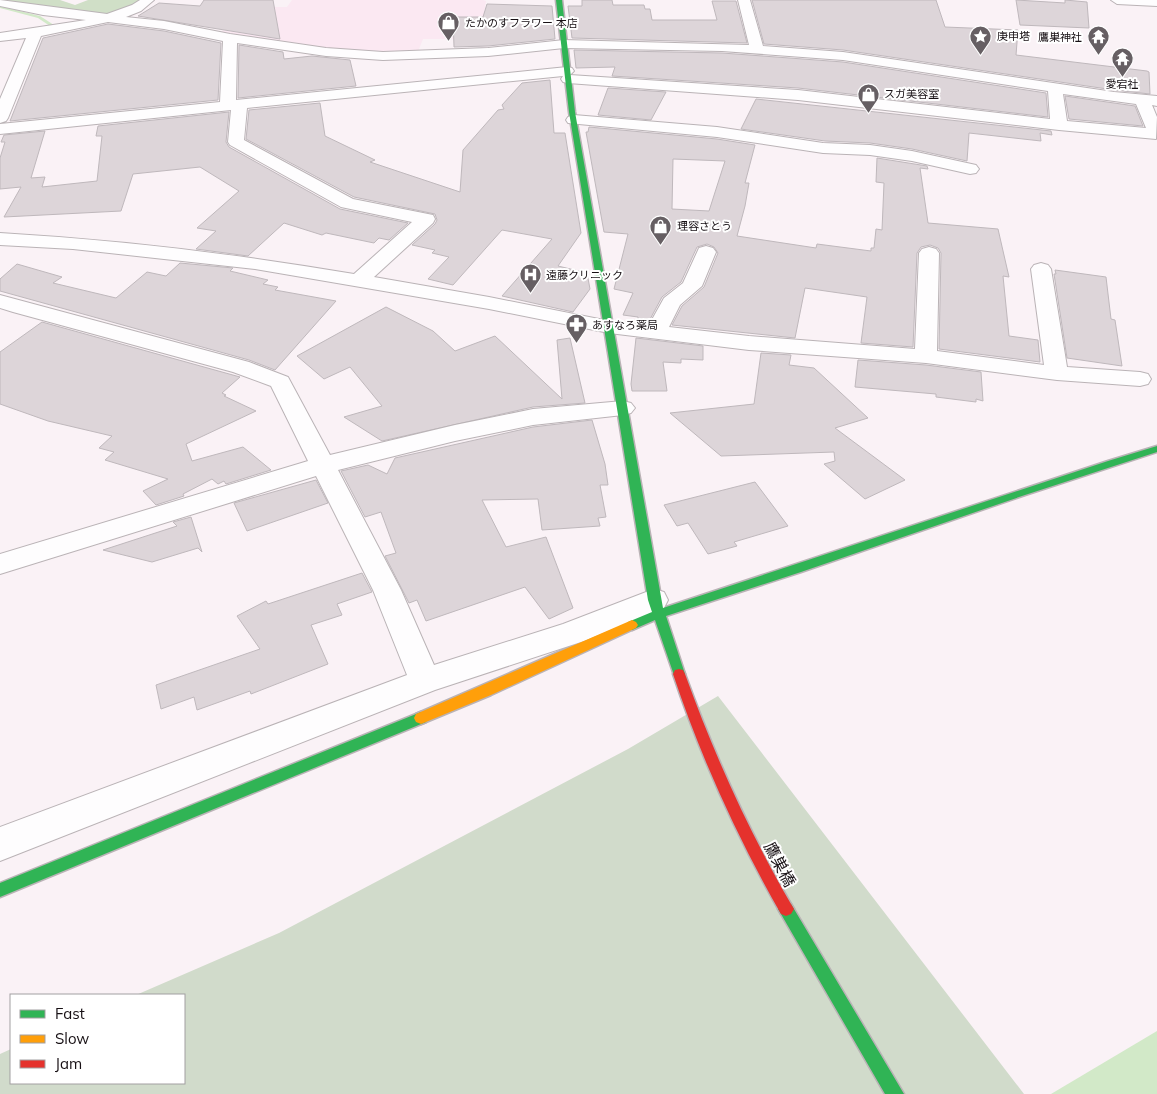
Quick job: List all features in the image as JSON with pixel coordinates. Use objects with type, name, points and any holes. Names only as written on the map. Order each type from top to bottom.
[{"type":"street","points":[[0,37],[35,33],[110,18],[148,0]]},
{"type":"street","name":"鷹巣橋","points":[[560,0],[567,75],[574,120],[656,606],[693,716],[732,807],[781,901],[895,1094]]},
{"type":"street","points":[[744,0],[756,49]]},
{"type":"street","points":[[1117,0],[1157,2]]},
{"type":"street","points":[[0,2],[43,11],[164,25],[230,38],[326,52],[384,56],[488,52],[564,44],[722,47],[842,56],[1055,88],[1150,100],[1156,134],[1059,125],[967,104],[798,95],[567,75],[0,128]]},
{"type":"street","points":[[0,118],[35,33]]},
{"type":"street","points":[[230,38],[236,142],[347,203],[426,219],[358,281]]},
{"type":"street","points":[[966,74],[967,104]]},
{"type":"street","points":[[1055,88],[1059,125]]},
{"type":"street","points":[[574,120],[717,132],[823,148],[912,156],[970,169]]},
{"type":"street","points":[[0,239],[73,243],[255,263],[489,303],[610,327],[749,343],[926,356],[1140,380]]},
{"type":"street","points":[[656,332],[671,302],[692,286],[706,252]]},
{"type":"street","points":[[926,356],[929,253]]},
{"type":"street","points":[[1041,270],[1057,372]]},
{"type":"street","points":[[0,301],[242,367],[280,382],[387,590],[425,680]]},
{"type":"street","points":[[0,564],[323,465],[455,433],[533,417],[623,408]]},
{"type":"street","points":[[0,844],[264,744],[425,680],[656,606],[779,575],[1046,483],[1157,449]]},
{"type":"street","points":[[0,890],[486,691],[656,606]]},
{"type":"shaded area","points":[[5,0],[60,0],[75,5],[88,0],[143,0],[106,16],[46,9]]},
{"type":"shaded area","points":[[292,0],[486,1],[480,39],[423,39],[417,54],[325,50],[220,34],[240,7],[287,7]]},
{"type":"shaded area","points":[[718,696],[1024,1094],[0,1094],[0,1054],[10,1049],[10,1084],[185,1084],[185,994],[138,994],[279,933],[628,749]]},
{"type":"shaded area","points":[[1157,1031],[1157,1094],[1051,1094]]},
{"type":"building","points":[[204,0],[273,0],[280,39],[138,16],[159,3],[200,6]]},
{"type":"building","points":[[582,0],[612,0],[613,5],[644,5],[645,9],[650,9],[652,20],[717,20],[712,1],[736,1],[747,43],[572,38],[568,6],[582,6]]},
{"type":"building","points":[[752,0],[936,0],[945,27],[1018,30],[1016,55],[1147,71],[1149,72],[1150,94],[843,50],[764,44]]},
{"type":"building","points":[[1016,0],[1065,3],[1065,0],[1087,2],[1089,28],[1020,25]]},
{"type":"building","points":[[487,4],[552,6],[555,39],[488,46],[454,47],[453,17],[483,17]]},
{"type":"building","points":[[108,24],[164,31],[221,43],[218,100],[10,121],[43,38]]},
{"type":"building","points":[[239,45],[283,52],[284,59],[312,56],[350,60],[356,86],[238,98]]},
{"type":"building","points":[[574,50],[722,53],[843,62],[1046,93],[1048,117],[798,88],[612,76],[615,67],[576,68]]},
{"type":"building","points":[[550,80],[554,133],[565,133],[581,233],[558,266],[587,273],[590,289],[573,312],[502,296],[552,239],[502,230],[453,285],[428,279],[449,257],[432,253],[435,250],[412,245],[435,224],[437,220],[435,214],[354,197],[246,139],[249,110],[320,103],[325,136],[375,160],[370,162],[460,192],[463,150],[498,110],[504,109],[502,105],[522,83]]},
{"type":"building","points":[[608,88],[666,92],[651,120],[598,115]]},
{"type":"building","points":[[1065,96],[1135,106],[1143,126],[1069,119]]},
{"type":"building","points":[[756,99],[1051,131],[1052,135],[1040,133],[1041,141],[969,133],[967,161],[912,149],[870,143],[825,141],[741,129]]},
{"type":"building","points":[[229,112],[226,142],[229,147],[340,209],[408,223],[389,240],[379,238],[374,243],[326,233],[322,235],[284,223],[248,256],[196,249],[216,231],[197,228],[239,191],[200,167],[133,174],[121,211],[4,217],[21,187],[0,189],[0,158],[5,142],[1,142],[4,135],[45,131],[31,178],[45,177],[42,187],[97,181],[102,136],[96,136],[98,126]]},
{"type":"building","points":[[589,127],[717,139],[755,145],[745,183],[749,183],[737,236],[816,248],[817,244],[871,251],[871,248],[874,248],[876,229],[882,230],[884,183],[876,182],[877,158],[927,166],[928,169],[920,168],[928,223],[998,229],[1009,277],[1003,276],[1009,336],[1038,340],[1040,362],[939,349],[941,253],[938,248],[930,245],[921,247],[917,253],[913,347],[861,343],[867,297],[805,288],[795,338],[672,325],[682,306],[704,287],[718,253],[714,247],[707,244],[697,247],[681,282],[662,297],[648,323],[638,322],[638,317],[623,315],[633,293],[614,289],[628,234],[604,232],[586,132],[588,132]],"holes":[[[673,159],[725,161],[709,211],[672,209]]]},
{"type":"building","points":[[180,263],[233,268],[230,271],[268,280],[263,284],[278,287],[275,290],[336,301],[275,370],[249,360],[0,291],[0,279],[17,264],[62,277],[53,283],[116,298],[147,272],[166,276]]},
{"type":"building","points":[[1055,270],[1106,277],[1111,319],[1115,320],[1122,366],[1067,358],[1054,274],[1056,274]]},
{"type":"building","points":[[386,307],[433,331],[455,351],[495,336],[562,399],[557,340],[570,338],[585,403],[533,407],[382,441],[344,417],[382,406],[350,367],[324,379],[297,356]]},
{"type":"building","points":[[42,322],[240,377],[222,393],[226,395],[224,396],[256,411],[186,444],[192,461],[243,447],[271,470],[226,484],[224,481],[218,484],[212,479],[183,494],[184,496],[156,505],[143,491],[168,479],[105,460],[114,452],[99,448],[112,436],[48,421],[0,404],[0,352]]},
{"type":"building","points":[[636,338],[703,346],[703,360],[681,359],[681,363],[663,362],[667,391],[632,391],[631,384]]},
{"type":"building","points":[[761,353],[791,355],[789,365],[814,368],[868,418],[835,428],[905,480],[865,499],[824,464],[835,461],[834,452],[721,456],[670,413],[754,404]]},
{"type":"building","points":[[858,360],[926,365],[981,372],[983,401],[976,399],[976,402],[936,397],[936,394],[855,387]]},
{"type":"building","points":[[592,420],[605,464],[608,485],[600,485],[606,517],[598,518],[600,526],[542,530],[538,499],[482,500],[506,547],[546,537],[573,608],[549,619],[525,587],[426,621],[417,600],[409,603],[385,556],[396,553],[381,512],[365,517],[341,471],[368,465],[387,474],[395,458],[533,427]]},
{"type":"building","points":[[316,480],[328,503],[247,531],[234,503]]},
{"type":"building","points":[[755,482],[788,526],[734,542],[737,546],[708,554],[688,523],[677,526],[664,505]]},
{"type":"building","points":[[191,517],[202,552],[198,548],[152,562],[103,550],[177,526],[173,522]]},
{"type":"building","points":[[362,573],[372,592],[337,604],[342,615],[311,625],[328,664],[251,694],[250,691],[197,710],[194,697],[161,709],[156,685],[260,649],[237,616],[266,601],[268,604]]},
{"type":"waterway","points":[[0,7],[39,17],[55,27]]},
{"type":"traffic: fast","points":[[559,0],[572,112],[654,600],[679,674]]},
{"type":"traffic: fast","points":[[632,625],[693,602],[776,576],[1067,477],[1157,449]]},
{"type":"traffic: fast","points":[[0,890],[421,718]]},
{"type":"traffic: fast","points":[[786,909],[895,1094]]},
{"type":"traffic: slow","points":[[421,718],[486,691],[632,625]]},
{"type":"traffic: jam","points":[[679,674],[726,794],[786,909]]},
{"type":"place","name":"たかのすフラワー 本店","points":[[449,42]]},
{"type":"place","name":"庚申塔","points":[[981,55]]},
{"type":"place","name":"鷹巣神社","points":[[1098,56]]},
{"type":"place","name":"愛宕社","points":[[1122,77]]},
{"type":"place","name":"スガ美容室","points":[[868,113]]},
{"type":"place","name":"理容さとう","points":[[661,245]]},
{"type":"place","name":"遠藤クリニック","points":[[530,294]]},
{"type":"place","name":"あすなろ薬局","points":[[576,344]]}]
